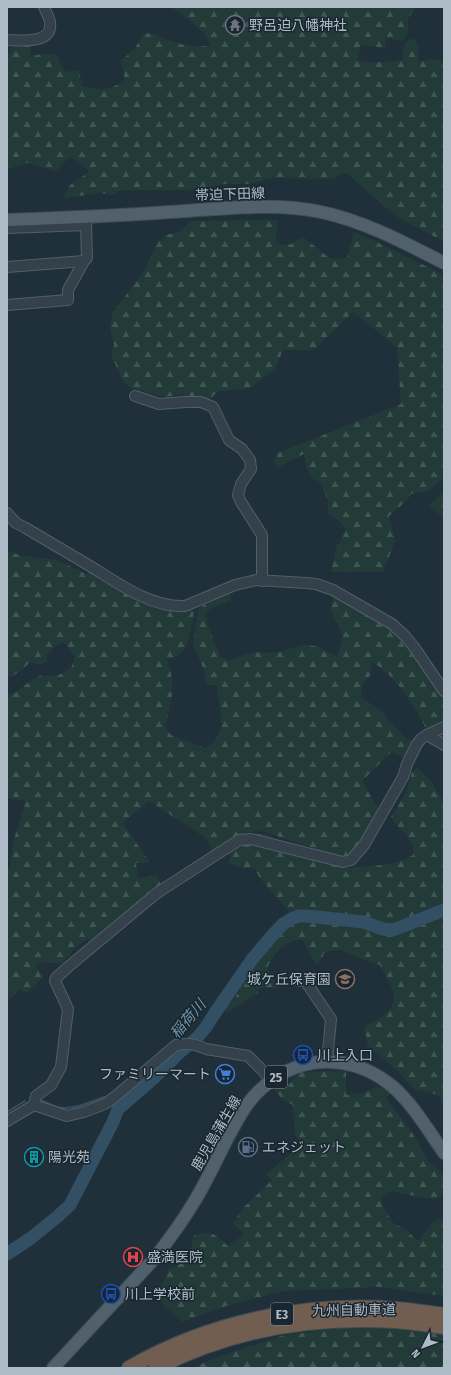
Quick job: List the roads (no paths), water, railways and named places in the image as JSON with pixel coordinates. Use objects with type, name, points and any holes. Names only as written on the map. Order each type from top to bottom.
[{"type":"highway","name":"九州自動車道","points":[[129,1368],[167,1348],[218,1329],[268,1316],[291,1312],[359,1307],[396,1309],[444,1315]]},
{"type":"highway","name":"九州自動車道","points":[[156,1368],[194,1350],[221,1341],[300,1323],[359,1320],[396,1321],[444,1327]]},
{"type":"main road","name":"帯迫下田線","points":[[7,220],[87,221],[269,207],[320,212],[348,219],[376,230],[444,263]]},
{"type":"main road","name":"鹿児島蒲生線","points":[[57,1367],[154,1259],[169,1240],[195,1202],[234,1126],[247,1106],[271,1080],[292,1068],[305,1064],[336,1062],[354,1065],[379,1077],[393,1087],[413,1110],[444,1153]]},
{"type":"street","points":[[7,40],[35,40],[48,33],[50,22],[44,7]]},
{"type":"street","points":[[7,228],[87,221],[87,258],[68,290],[68,300],[7,305]]},
{"type":"street","points":[[7,267],[84,261]]},
{"type":"street","points":[[135,396],[159,404],[201,402],[213,407],[229,440],[242,449],[250,460],[251,469],[241,484],[238,495],[262,535],[262,581]]},
{"type":"street","points":[[7,513],[20,525],[117,583],[153,601],[177,606],[185,606],[235,585],[256,580],[316,584],[333,590],[392,624],[414,647],[444,692]]},
{"type":"street","points":[[7,1121],[34,1105],[36,1096],[51,1084],[61,1066],[68,1009],[55,982],[56,978],[68,967],[157,893],[239,840],[251,839],[343,862],[351,860],[364,845],[403,777],[417,744],[428,735],[444,727]]},
{"type":"street","points":[[428,735],[444,744]]},
{"type":"street","points":[[299,981],[304,979],[331,1019],[327,1062]]},
{"type":"street","points":[[34,1105],[66,1116],[84,1112],[105,1104],[176,1045],[183,1043],[206,1049],[248,1056],[271,1080]]},
{"type":"waterway","name":"稲荷川","points":[[7,1254],[31,1238],[70,1205],[113,1122],[118,1109],[197,1038],[253,958],[283,924],[299,916],[307,916],[363,922],[383,929],[393,930],[444,910]]},
{"type":"waterway","points":[[39,1100],[57,1107],[68,1108],[104,1097]]},
{"type":"waterway","name":"稲荷川","points":[[118,1100],[125,1102]]},
{"type":"waterway","points":[[7,1112],[25,1101]]},
{"type":"place","name":"野呂迫八幡神社","points":[[235,25]]},
{"type":"place","name":"城ケ丘保育園","points":[[345,979]]},
{"type":"place","name":"川上入口","points":[[303,1055]]},
{"type":"place","name":"ファミリーマート","points":[[225,1074]]},
{"type":"place","name":"エネジェット","points":[[248,1147]]},
{"type":"place","name":"陽光苑","points":[[34,1157]]},
{"type":"place","name":"盛満医院","points":[[133,1257]]},
{"type":"place","name":"川上学校前","points":[[111,1294]]}]
